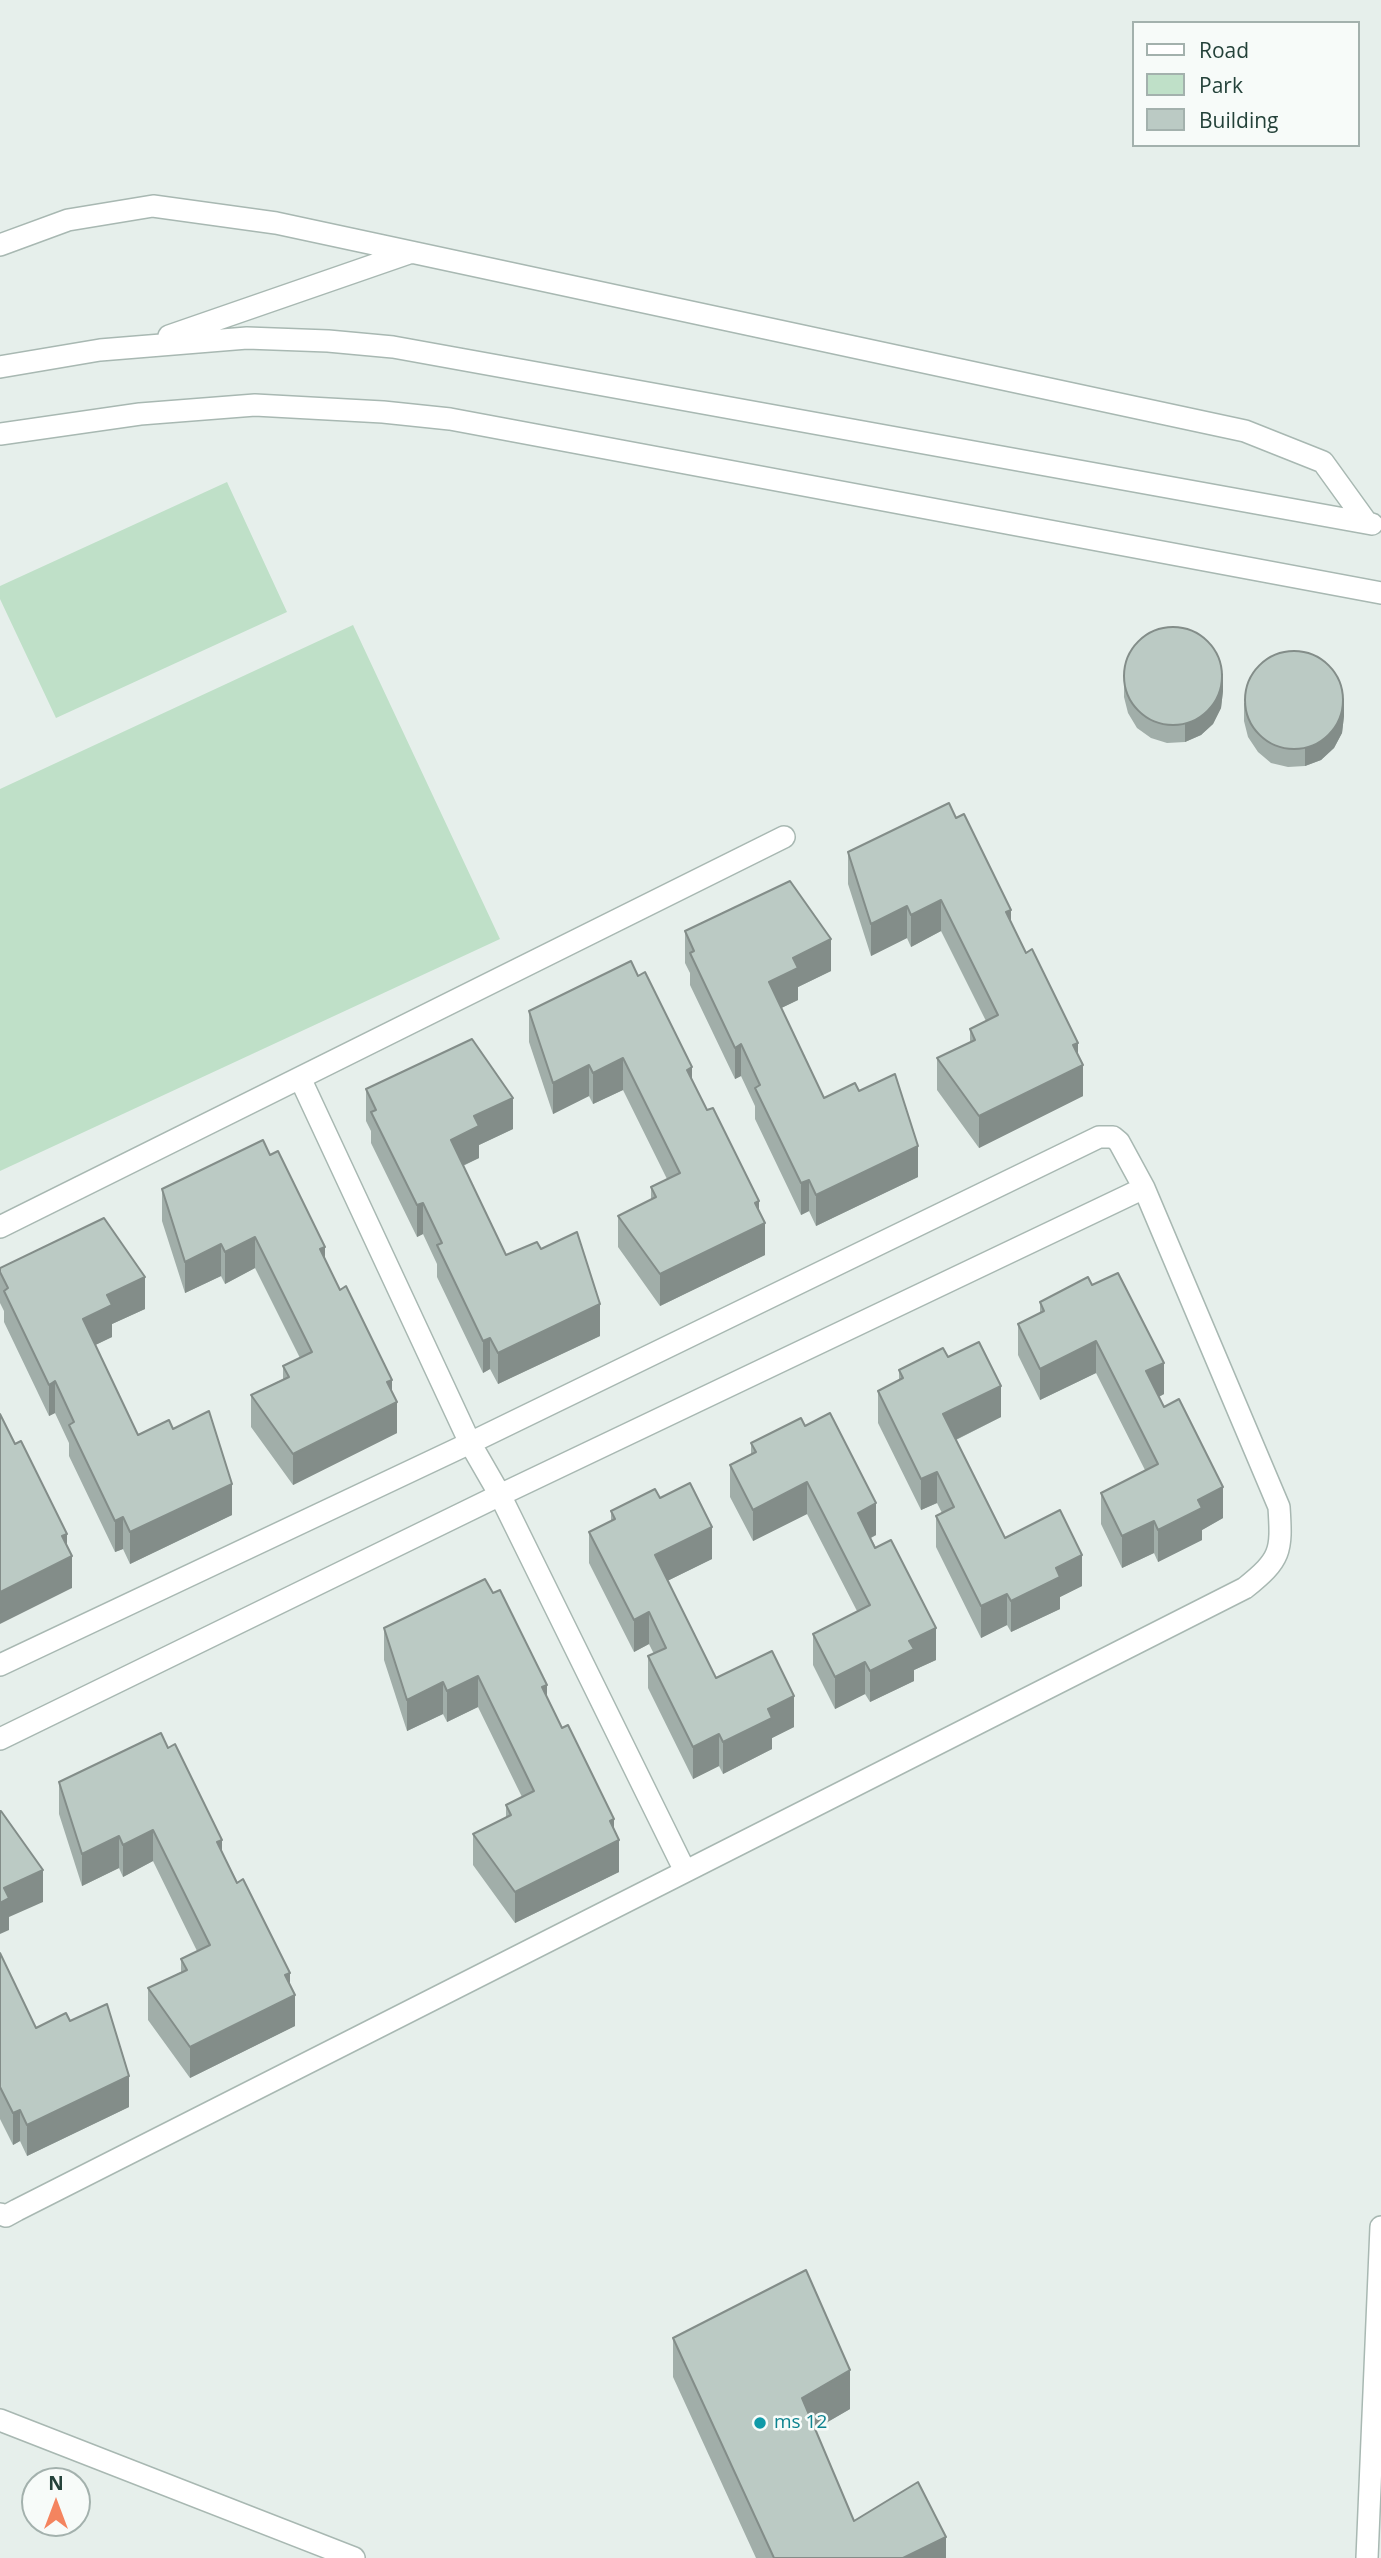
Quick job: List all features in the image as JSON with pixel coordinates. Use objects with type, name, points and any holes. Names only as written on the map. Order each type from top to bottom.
[{"type":"street","points":[[0,245],[68,220],[153,206],[276,223],[1245,431],[1323,462],[1374,524]]},
{"type":"street","points":[[138,347],[411,252]]},
{"type":"street","points":[[0,367],[100,350],[247,338],[393,347],[1374,524]]},
{"type":"street","points":[[0,434],[140,414],[255,405],[383,412],[450,419],[1381,593]]},
{"type":"street","points":[[0,1227],[784,837]]},
{"type":"street","points":[[300,1078],[470,1443],[500,1495],[685,1871]]},
{"type":"street","points":[[0,1665],[470,1443],[1099,1137],[1113,1137],[1118,1142],[1144,1188],[1279,1507],[1281,1544],[1270,1569],[1245,1588],[6,2216],[0,2214]]},
{"type":"street","points":[[0,1739],[500,1495],[1144,1188]]},
{"type":"street","points":[[1367,2558],[1381,2227]]},
{"type":"street","points":[[0,2420],[354,2558]]},
{"type":"green space","points":[[227,482],[287,612],[56,718],[0,599],[0,586]]},
{"type":"green space","points":[[353,625],[500,939],[0,1171],[0,789]]},
{"type":"building","points":[[1173,627],[1192,631],[1208,641],[1218,657],[1222,676],[1218,695],[1208,711],[1192,721],[1173,725],[1154,721],[1138,711],[1128,695],[1124,676],[1128,657],[1138,641],[1154,631]]},
{"type":"building","points":[[1294,651],[1313,654],[1329,665],[1340,681],[1343,700],[1340,719],[1329,735],[1313,746],[1294,749],[1275,746],[1259,735],[1248,719],[1245,700],[1248,681],[1259,665],[1275,654]]},
{"type":"building","points":[[949,803],[956,818],[964,814],[1011,910],[1006,912],[1026,953],[1032,949],[1078,1043],[1073,1045],[1083,1065],[979,1116],[937,1058],[975,1040],[970,1029],[998,1015],[941,900],[911,915],[907,906],[871,924],[848,852]]},
{"type":"building","points":[[790,881],[831,939],[793,958],[798,968],[769,982],[824,1098],[855,1083],[859,1091],[895,1074],[918,1146],[816,1195],[809,1180],[801,1183],[755,1088],[760,1085],[741,1044],[735,1048],[690,953],[694,951],[685,931]]},
{"type":"building","points":[[631,961],[638,976],[645,972],[692,1067],[687,1070],[707,1110],[713,1108],[759,1201],[755,1203],[765,1223],[660,1274],[618,1216],[656,1197],[651,1187],[680,1173],[623,1058],[593,1073],[589,1065],[553,1083],[529,1011]]},
{"type":"building","points":[[472,1039],[513,1098],[474,1116],[479,1126],[451,1140],[506,1255],[537,1242],[541,1249],[577,1232],[600,1304],[498,1353],[490,1338],[483,1341],[437,1245],[442,1243],[423,1203],[417,1205],[371,1112],[376,1110],[366,1089]]},
{"type":"building","points":[[263,1140],[270,1155],[278,1151],[325,1247],[320,1249],[340,1290],[346,1286],[392,1380],[387,1382],[397,1402],[293,1454],[251,1395],[289,1377],[283,1366],[312,1352],[255,1237],[225,1252],[221,1244],[185,1262],[162,1189]]},
{"type":"building","points":[[104,1218],[145,1277],[107,1295],[112,1305],[83,1319],[138,1435],[169,1420],[173,1429],[209,1411],[232,1484],[130,1532],[123,1517],[115,1521],[69,1425],[74,1422],[55,1381],[49,1385],[4,1291],[8,1288],[0,1272],[0,1268]]},
{"type":"building","points":[[1118,1273],[1164,1363],[1146,1371],[1164,1407],[1179,1399],[1223,1487],[1198,1500],[1202,1508],[1158,1530],[1154,1521],[1122,1536],[1101,1493],[1158,1464],[1096,1341],[1040,1369],[1018,1324],[1044,1311],[1040,1302],[1088,1277],[1092,1285]]},
{"type":"building","points":[[979,1342],[1001,1386],[943,1414],[1005,1538],[1060,1510],[1082,1555],[1056,1568],[1060,1577],[1011,1601],[1007,1594],[981,1606],[936,1516],[954,1507],[937,1472],[921,1479],[878,1391],[903,1378],[899,1370],[943,1348],[948,1357]]},
{"type":"building","points":[[830,1413],[876,1503],[858,1513],[875,1548],[891,1540],[936,1628],[909,1641],[914,1649],[870,1671],[865,1662],[835,1677],[813,1634],[870,1605],[807,1482],[753,1510],[730,1465],[756,1452],[751,1443],[801,1418],[805,1426]]},
{"type":"building","points":[[0,1414],[15,1444],[21,1441],[67,1534],[62,1536],[72,1556],[0,1592]]},
{"type":"building","points":[[690,1483],[712,1527],[655,1555],[716,1678],[772,1651],[794,1696],[768,1709],[772,1718],[723,1742],[719,1734],[693,1747],[648,1656],[666,1648],[649,1612],[634,1620],[589,1532],[615,1519],[611,1511],[655,1489],[660,1498]]},
{"type":"building","points":[[485,1579],[493,1593],[500,1590],[547,1685],[542,1687],[562,1728],[568,1725],[614,1819],[610,1821],[619,1840],[515,1892],[473,1834],[511,1815],[506,1805],[534,1791],[478,1676],[447,1691],[443,1682],[407,1700],[384,1628]]},
{"type":"building","points":[[161,1733],[168,1748],[175,1744],[222,1840],[217,1842],[237,1883],[243,1879],[290,1973],[285,1975],[295,1995],[190,2047],[148,1988],[187,1970],[181,1959],[210,1945],[153,1830],[123,1845],[119,1836],[82,1854],[59,1782]]},
{"type":"building","points":[[0,1811],[43,1870],[4,1888],[9,1898],[0,1903]]},
{"type":"building","points":[[0,1953],[36,2028],[66,2013],[70,2021],[107,2004],[129,2076],[27,2125],[20,2110],[13,2113],[0,2087]]},
{"type":"building","name":"ms 12","points":[[806,2270],[850,2370],[802,2398],[854,2521],[918,2482],[946,2537],[903,2558],[774,2558],[673,2338]]},
{"type":"place","name":"ms 12","points":[[760,2423]]}]
